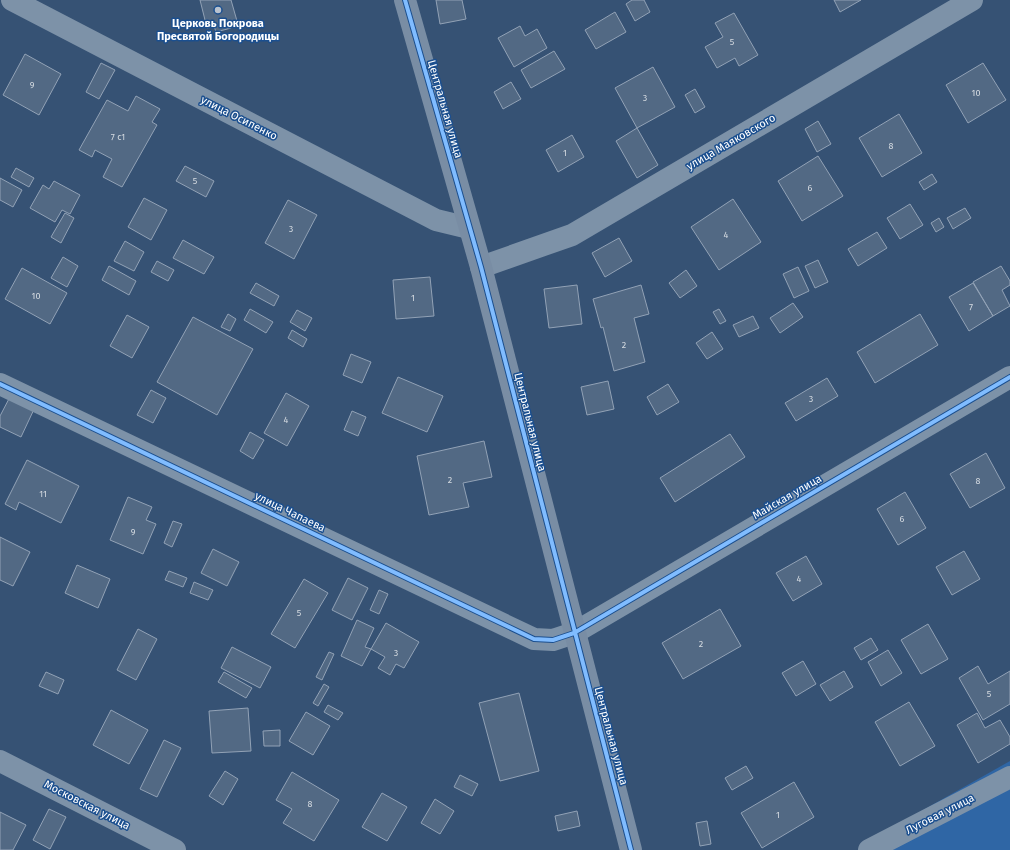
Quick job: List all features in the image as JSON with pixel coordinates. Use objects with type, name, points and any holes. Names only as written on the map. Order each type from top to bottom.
[{"type":"street","name":"улица Осипенко","points":[[12,0],[436,220],[469,228]]},
{"type":"street","name":"Центральная улица","points":[[405,0],[481,267],[631,850]]},
{"type":"street","name":"улица Маяковского","points":[[481,267],[572,235],[972,0]]},
{"type":"street","name":"Майская улица","points":[[574,632],[1010,377]]},
{"type":"street","name":"улица Чапаева","points":[[0,384],[534,639],[553,640],[574,632]]},
{"type":"street","name":"Московская улица","points":[[0,761],[174,850]]},
{"type":"street","name":"Луговая улица","points":[[869,850],[1010,777]]},
{"type":"shaded area","points":[[1010,761],[1010,850],[893,850],[909,818]]},
{"type":"building","name":"Церковь Покрова Пресвятой Богородицы","points":[[200,0],[231,0],[237,21],[229,23],[231,28],[216,32],[214,26],[207,28]]},
{"type":"building","points":[[436,0],[462,0],[466,19],[440,24]]},
{"type":"building","points":[[632,0],[644,0],[650,12],[635,21],[626,4]]},
{"type":"building","points":[[834,0],[861,0],[840,12]]},
{"type":"building","points":[[615,12],[626,32],[596,49],[585,30]]},
{"type":"building","points":[[734,13],[758,55],[739,66],[735,58],[717,68],[705,47],[723,37],[715,23]]},
{"type":"building","points":[[520,26],[525,36],[537,29],[547,48],[514,67],[498,38]]},
{"type":"building","points":[[554,51],[565,69],[531,88],[521,70]]},
{"type":"building","points":[[25,54],[61,74],[39,115],[3,95]]},
{"type":"building","points":[[101,63],[115,70],[99,99],[86,92]]},
{"type":"building","points":[[983,63],[1006,100],[968,123],[946,85]]},
{"type":"building","points":[[653,67],[675,107],[637,128],[615,88]]},
{"type":"building","points":[[511,82],[521,99],[503,109],[494,92]]},
{"type":"building","points":[[695,89],[705,107],[695,113],[685,95]]},
{"type":"building","points":[[136,96],[160,109],[152,122],[157,125],[122,187],[103,177],[112,159],[95,150],[92,157],[79,150],[107,100],[128,111]]},
{"type":"building","points":[[899,114],[922,153],[882,177],[859,138]]},
{"type":"building","points":[[818,121],[831,144],[817,152],[805,129]]},
{"type":"building","points":[[637,128],[658,165],[637,178],[616,141]]},
{"type":"building","points":[[572,135],[584,157],[558,172],[546,150]]},
{"type":"building","points":[[818,156],[843,196],[802,221],[778,181]]},
{"type":"building","points":[[185,166],[214,181],[206,197],[176,181]]},
{"type":"building","points":[[16,168],[34,178],[29,187],[11,177]]},
{"type":"building","points":[[932,174],[937,182],[924,190],[919,182]]},
{"type":"building","points":[[0,178],[22,190],[13,207],[0,200]]},
{"type":"building","points":[[54,181],[80,195],[70,214],[62,210],[55,222],[30,208],[43,185],[49,189]]},
{"type":"building","points":[[144,198],[167,210],[151,240],[128,227]]},
{"type":"building","points":[[733,199],[761,242],[719,270],[691,227]]},
{"type":"building","points":[[288,200],[317,215],[294,259],[265,243]]},
{"type":"building","points":[[910,204],[923,225],[900,239],[887,218]]},
{"type":"building","points":[[965,208],[971,218],[953,229],[947,218]]},
{"type":"building","points":[[65,213],[74,218],[61,243],[51,237]]},
{"type":"building","points":[[939,218],[944,227],[936,232],[931,223]]},
{"type":"building","points":[[877,232],[887,248],[858,266],[848,249]]},
{"type":"building","points":[[619,238],[632,261],[605,277],[592,253]]},
{"type":"building","points":[[183,240],[214,257],[204,274],[173,258]]},
{"type":"building","points":[[125,241],[144,252],[134,271],[114,261]]},
{"type":"building","points":[[63,257],[78,266],[67,287],[51,278]]},
{"type":"building","points":[[818,260],[828,282],[815,288],[805,266]]},
{"type":"building","points":[[157,261],[174,270],[168,281],[151,272]]},
{"type":"building","points":[[109,266],[136,281],[129,295],[102,280]]},
{"type":"building","points":[[1001,266],[1010,281],[1010,285],[1002,290],[1010,306],[993,316],[973,282]]},
{"type":"building","points":[[798,267],[809,291],[794,298],[783,274]]},
{"type":"building","points":[[22,268],[67,293],[50,324],[5,299]]},
{"type":"building","points":[[686,270],[697,286],[680,298],[669,283]]},
{"type":"building","points":[[430,277],[434,316],[396,319],[393,280]]},
{"type":"building","points":[[256,283],[279,296],[274,306],[250,293]]},
{"type":"building","points":[[973,283],[993,316],[969,331],[949,297]]},
{"type":"building","points":[[577,285],[582,324],[549,328],[544,289]]},
{"type":"building","points":[[641,285],[649,314],[634,318],[645,362],[614,371],[603,327],[601,328],[593,299]]},
{"type":"building","points":[[793,303],[803,317],[780,333],[770,318]]},
{"type":"building","points":[[250,309],[273,322],[266,333],[244,320]]},
{"type":"building","points":[[719,309],[726,321],[720,324],[713,312]]},
{"type":"building","points":[[297,310],[312,318],[305,331],[290,322]]},
{"type":"building","points":[[228,314],[236,319],[230,331],[221,327]]},
{"type":"building","points":[[920,314],[938,345],[875,383],[857,352]]},
{"type":"building","points":[[127,315],[149,327],[132,358],[110,346]]},
{"type":"building","points":[[753,316],[759,328],[739,337],[733,325]]},
{"type":"building","points":[[193,317],[253,349],[217,415],[157,382]]},
{"type":"building","points":[[292,330],[307,339],[303,347],[288,338]]},
{"type":"building","points":[[712,332],[723,349],[707,359],[696,343]]},
{"type":"building","points":[[351,354],[371,362],[362,383],[343,375]]},
{"type":"building","points":[[398,377],[443,396],[427,432],[382,413]]},
{"type":"building","points":[[827,378],[838,396],[796,421],[785,403]]},
{"type":"building","points":[[608,381],[614,409],[587,415],[581,387]]},
{"type":"building","points":[[668,384],[679,402],[657,415],[647,397]]},
{"type":"building","points":[[151,390],[166,398],[153,423],[137,415]]},
{"type":"building","points":[[12,393],[36,405],[21,437],[0,427],[0,416]]},
{"type":"building","points":[[286,393],[309,406],[287,446],[264,433]]},
{"type":"building","points":[[352,411],[366,417],[358,436],[344,430]]},
{"type":"building","points":[[250,432],[264,440],[253,459],[240,451]]},
{"type":"building","points":[[730,434],[745,457],[675,502],[660,478]]},
{"type":"building","points":[[484,441],[492,477],[463,483],[469,507],[429,515],[417,456]]},
{"type":"building","points":[[986,453],[1005,488],[970,508],[950,474]]},
{"type":"building","points":[[27,460],[79,486],[61,523],[19,502],[16,510],[5,504]]},
{"type":"building","points":[[905,492],[926,528],[898,545],[877,509]]},
{"type":"building","points":[[128,497],[152,507],[146,520],[156,524],[143,554],[110,540]]},
{"type":"building","points":[[173,521],[182,524],[172,547],[164,543]]},
{"type":"building","points":[[0,537],[30,552],[13,586],[0,580]]},
{"type":"building","points":[[213,549],[239,562],[227,586],[201,573]]},
{"type":"building","points":[[964,551],[980,579],[952,595],[936,567]]},
{"type":"building","points":[[806,556],[822,584],[793,601],[776,573]]},
{"type":"building","points":[[77,565],[110,579],[98,608],[65,593]]},
{"type":"building","points":[[169,571],[187,578],[183,587],[165,580]]},
{"type":"building","points":[[348,578],[368,588],[352,620],[332,610]]},
{"type":"building","points":[[304,579],[328,593],[295,648],[271,634]]},
{"type":"building","points":[[194,582],[213,590],[208,600],[190,593]]},
{"type":"building","points":[[379,590],[388,594],[379,614],[370,610]]},
{"type":"building","points":[[720,609],[741,646],[683,679],[662,643]]},
{"type":"building","points":[[357,620],[374,628],[365,647],[371,649],[362,666],[341,656]]},
{"type":"building","points":[[386,623],[419,642],[404,668],[396,664],[390,675],[378,668],[385,657],[371,649]]},
{"type":"building","points":[[928,624],[948,659],[921,674],[901,640]]},
{"type":"building","points":[[138,629],[157,639],[136,680],[117,670]]},
{"type":"building","points":[[871,638],[878,650],[861,660],[854,648]]},
{"type":"building","points":[[232,647],[271,667],[260,688],[221,668]]},
{"type":"building","points":[[888,650],[902,673],[881,686],[868,662]]},
{"type":"building","points":[[329,652],[334,654],[322,680],[316,677]]},
{"type":"building","points":[[803,661],[816,684],[796,696],[782,673]]},
{"type":"building","points":[[978,666],[988,684],[1010,671],[1010,704],[983,720],[959,678]]},
{"type":"building","points":[[844,671],[853,687],[830,701],[820,685]]},
{"type":"building","points":[[46,672],[64,680],[58,694],[39,686]]},
{"type":"building","points":[[224,672],[252,688],[246,698],[218,682]]},
{"type":"building","points":[[324,684],[329,687],[318,706],[313,703]]},
{"type":"building","points":[[519,693],[539,771],[500,781],[479,703]]},
{"type":"building","points":[[909,702],[935,746],[900,766],[875,722]]},
{"type":"building","points":[[328,705],[343,713],[338,720],[324,712]]},
{"type":"building","points":[[248,708],[251,751],[212,753],[209,711]]},
{"type":"building","points":[[111,710],[148,730],[129,764],[93,745]]},
{"type":"building","points":[[306,712],[330,726],[313,755],[289,741]]},
{"type":"building","points":[[977,713],[985,728],[1000,720],[1010,737],[1010,744],[978,763],[957,725]]},
{"type":"building","points":[[280,730],[280,746],[264,746],[263,731]]},
{"type":"building","points":[[164,740],[181,748],[157,797],[140,789]]},
{"type":"building","points":[[746,766],[753,778],[732,790],[725,778]]},
{"type":"building","points":[[225,771],[238,779],[223,805],[209,796]]},
{"type":"building","points":[[292,772],[339,800],[314,841],[283,823],[292,809],[276,800]]},
{"type":"building","points":[[460,775],[478,784],[472,796],[454,787]]},
{"type":"building","points":[[794,782],[814,817],[762,848],[741,813]]},
{"type":"building","points":[[382,793],[407,807],[387,841],[362,827]]},
{"type":"building","points":[[435,799],[454,811],[440,834],[421,823]]},
{"type":"building","points":[[49,809],[66,817],[50,849],[33,840]]},
{"type":"building","points":[[577,811],[580,826],[558,831],[555,816]]},
{"type":"building","points":[[0,812],[26,825],[13,850],[0,850]]},
{"type":"building","points":[[707,821],[711,844],[700,846],[696,823]]},
{"type":"cycle path","points":[[405,0],[481,267],[631,850]]},
{"type":"cycle path","points":[[0,384],[534,639],[553,640],[574,633],[1010,377]]},
{"type":"place","name":"Церковь Покрова Пресвятой Богородицы","points":[[218,10]]}]
